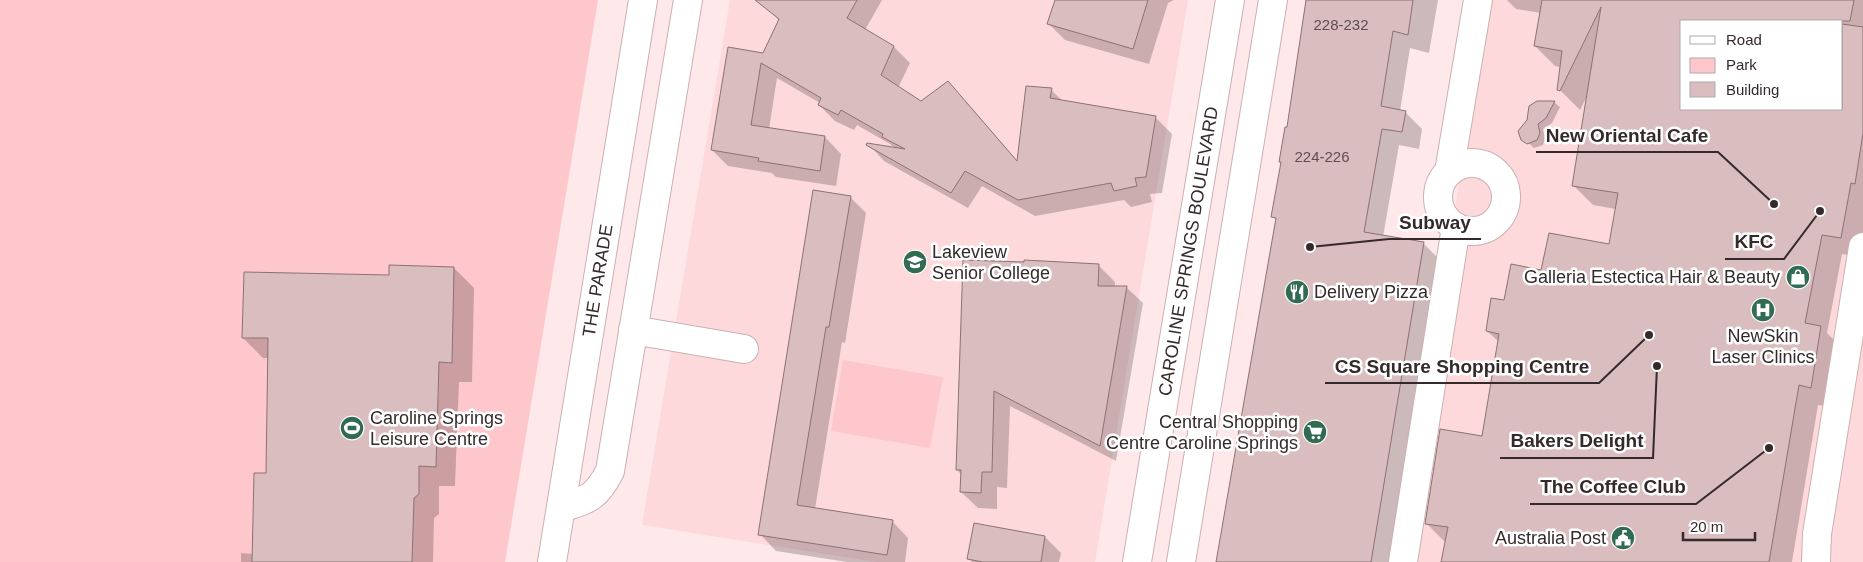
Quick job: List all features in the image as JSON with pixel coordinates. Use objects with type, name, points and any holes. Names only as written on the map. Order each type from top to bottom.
[{"type":"main road","name":"THE PARADE","points":[[552,562],[643,0]]},
{"type":"main road","points":[[560,508],[582,501],[600,490],[610,471],[688,0]]},
{"type":"main road","name":"CAROLINE SPRINGS BOULEVARD","points":[[1137,562],[1230,0]]},
{"type":"main road","points":[[1181,562],[1273,0]]},
{"type":"main road","points":[[1448,172],[1460,165],[1471,163],[1482,164],[1492,170],[1500,178],[1506,199],[1504,210],[1498,219],[1478,230],[1456,227],[1441,211],[1438,200],[1439,189],[1448,172],[1478,0]]},
{"type":"main road","points":[[1403,562],[1456,227]]},
{"type":"main road","points":[[1816,562],[1817,534],[1860,280],[1863,247]]},
{"type":"main road","points":[[633,330],[744,349]]},
{"type":"shaded area","name":"Lakeview Senior College","points":[[730,0],[1188,0],[1095,562],[876,562],[642,525]]},
{"type":"shaded area","points":[[1489,0],[1863,0],[1863,562],[1397,562]]},
{"type":"green space","points":[[0,0],[598,0],[505,562],[0,562]]},
{"type":"green space","points":[[843,360],[943,377],[930,448],[831,431]]},
{"type":"building","points":[[755,0],[857,0],[847,18],[894,46],[881,75],[921,101],[948,81],[1017,161],[1026,86],[1052,88],[1050,98],[1156,116],[1146,177],[1135,178],[1137,186],[1114,191],[1111,183],[1018,200],[965,171],[951,193],[866,145],[867,143],[905,149],[882,137],[883,134],[841,110],[838,115],[818,105],[821,98],[761,63],[751,125],[825,136],[820,171],[758,161],[759,158],[711,150],[728,47],[763,53],[779,19]]},
{"type":"building","points":[[1055,0],[1148,0],[1133,49],[1047,24]]},
{"type":"building","name":"Central Shopping Centre Caroline Springs","points":[[1306,0],[1413,0],[1408,35],[1393,31],[1381,106],[1406,111],[1402,132],[1382,129],[1364,232],[1424,242],[1371,562],[1216,562],[1276,218],[1271,217]]},
{"type":"building","points":[[1542,0],[1854,0],[1850,21],[1680,20],[1680,110],[1843,110],[1843,24],[1863,27],[1863,133],[1855,184],[1851,183],[1841,238],[1822,235],[1805,323],[1821,326],[1811,388],[1799,385],[1769,562],[1441,562],[1448,527],[1425,524],[1440,429],[1482,436],[1499,334],[1486,331],[1491,298],[1504,300],[1511,264],[1541,270],[1549,233],[1609,244],[1618,193],[1572,186],[1601,7],[1560,91],[1557,90],[1562,51],[1534,46]]},
{"type":"building","points":[[1537,101],[1555,101],[1546,118],[1538,124],[1540,133],[1537,140],[1527,144],[1521,140],[1518,131],[1527,120],[1529,106]]},
{"type":"building","points":[[813,190],[851,196],[829,327],[826,327],[797,505],[893,520],[887,555],[758,535]]},
{"type":"building","points":[[963,260],[1024,262],[1024,260],[1099,264],[1098,286],[1127,286],[1100,446],[994,391],[992,472],[982,472],[981,493],[960,492],[961,470],[956,470]]},
{"type":"building","name":"Caroline Springs Leisure Centre","points":[[389,265],[454,267],[452,363],[439,362],[436,467],[419,466],[419,494],[414,498],[412,562],[252,562],[254,473],[266,473],[268,338],[242,338],[244,272],[389,275]]},
{"type":"building","points":[[974,523],[1045,536],[1041,562],[983,562],[967,559]]},
{"type":"place","name":"New Oriental Cafe","points":[[1774,204]]},
{"type":"place","name":"KFC","points":[[1820,211]]},
{"type":"place","name":"Subway","points":[[1310,247]]},
{"type":"place","name":"Lakeview Senior College","points":[[915,262]]},
{"type":"place","name":"Galleria Estectica Hair & Beauty","points":[[1798,277]]},
{"type":"place","name":"Delivery Pizza","points":[[1297,292]]},
{"type":"place","name":"NewSkin Laser Clinics","points":[[1763,310]]},
{"type":"place","name":"CS Square Shopping Centre","points":[[1649,335]]},
{"type":"place","name":"Bakers Delight","points":[[1657,366]]},
{"type":"place","name":"Caroline Springs Leisure Centre","points":[[352,428]]},
{"type":"place","name":"Central Shopping Centre Caroline Springs","points":[[1315,432]]},
{"type":"place","name":"The Coffee Club","points":[[1769,448]]},
{"type":"place","name":"Australia Post","points":[[1623,538]]}]
